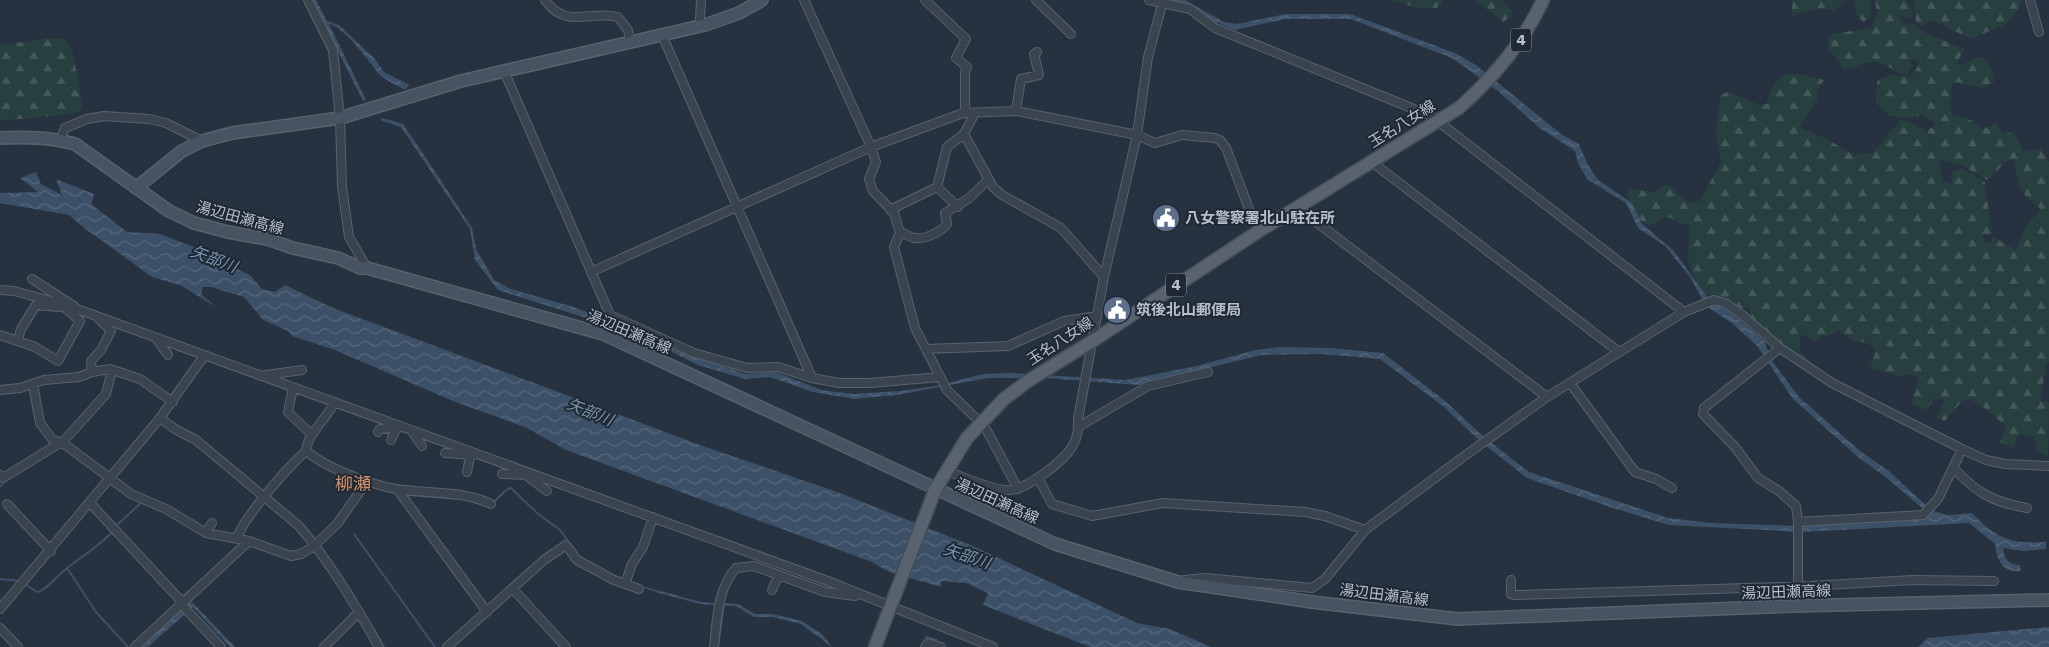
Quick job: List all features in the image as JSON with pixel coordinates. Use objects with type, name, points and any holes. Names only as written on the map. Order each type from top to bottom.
[{"type":"main road","points":[[136,188],[182,151],[202,141],[232,132],[340,118],[432,89],[662,35],[739,13],[762,0]]},
{"type":"main road","name":"玉名八女線","points":[[875,647],[934,494],[967,438],[1004,399],[1028,381],[1262,230],[1299,209],[1459,108],[1489,80],[1531,27],[1543,0]]},
{"type":"main road","name":"湯辺田瀬高線","points":[[0,138],[34,137],[75,144],[169,211],[194,223],[228,232],[267,239],[293,248],[338,258],[360,268],[367,268],[603,334],[814,431],[934,494],[1055,544],[1178,582],[1312,602],[1458,619],[1793,606],[2049,600]]},
{"type":"street","points":[[308,0],[333,50],[340,118],[342,187],[349,237],[367,268]]},
{"type":"street","points":[[545,0],[554,12],[569,18],[607,15],[618,17],[628,30],[630,42]]},
{"type":"street","points":[[700,21],[701,0]]},
{"type":"street","points":[[804,0],[876,162],[869,179],[872,191],[894,213],[900,232],[894,246],[915,328],[944,383],[981,422],[1018,489]]},
{"type":"street","points":[[925,0],[966,39],[956,58],[967,67],[965,73],[965,113]]},
{"type":"street","points":[[1036,0],[1071,34]]},
{"type":"street","points":[[1149,0],[1190,9],[1215,28],[1425,113],[1684,312]]},
{"type":"street","points":[[2030,0],[2039,32]]},
{"type":"street","points":[[946,472],[1006,490],[1018,489],[1038,478],[1072,448],[1078,436],[1091,342],[1137,135],[1148,57],[1162,2]]},
{"type":"street","points":[[662,35],[812,378]]},
{"type":"street","points":[[1016,111],[1021,79],[1039,75],[1034,54],[1037,52]]},
{"type":"street","points":[[504,71],[610,315],[694,353],[747,368],[778,367],[812,378],[839,382],[944,383]]},
{"type":"street","points":[[591,272],[871,148],[916,129],[965,113],[1016,111],[1137,135],[1155,143],[1182,135],[1215,138],[1226,148],[1249,209],[1262,230]]},
{"type":"street","points":[[890,210],[937,187],[947,147],[964,134],[975,113]]},
{"type":"street","points":[[60,140],[65,128],[87,119],[104,116],[166,123],[202,141]]},
{"type":"street","points":[[964,134],[993,186],[1002,195],[1061,228],[1104,277]]},
{"type":"street","points":[[1372,162],[1619,352]]},
{"type":"street","points":[[900,232],[912,238],[920,239],[932,234],[947,224],[945,212],[958,206],[989,179]]},
{"type":"street","points":[[937,187],[958,206]]},
{"type":"street","points":[[1299,209],[1547,397]]},
{"type":"street","points":[[32,279],[77,309]]},
{"type":"street","points":[[0,290],[14,291],[77,309],[335,402],[399,428]]},
{"type":"street","points":[[1178,582],[1205,578],[1312,588],[1324,579],[1365,530],[1485,441],[1547,397],[1619,352],[1684,312],[1714,300],[1727,304],[1780,348],[1832,383],[1962,449],[1986,460],[2005,464],[2049,466]]},
{"type":"street","points":[[0,335],[18,340],[58,361],[80,321],[62,305],[36,305],[29,313],[18,340]]},
{"type":"street","points":[[92,372],[91,361],[101,350],[111,331],[96,316]]},
{"type":"street","points":[[926,349],[1008,346],[1064,321],[1097,316]]},
{"type":"street","points":[[156,338],[168,355]]},
{"type":"street","points":[[1780,348],[1704,408],[1703,414],[1735,447],[1758,478],[1796,506],[1798,586]]},
{"type":"street","points":[[0,609],[51,551],[173,402],[204,356]]},
{"type":"street","points":[[0,475],[3,478],[60,443],[106,394],[112,370]]},
{"type":"street","points":[[0,390],[58,378],[80,377],[92,372],[112,370],[140,379],[173,402]]},
{"type":"street","points":[[260,376],[302,370]]},
{"type":"street","points":[[1078,427],[1148,386],[1208,372]]},
{"type":"street","points":[[1570,383],[1635,472],[1656,479],[1672,488]]},
{"type":"street","points":[[33,384],[40,423],[52,439],[112,477],[131,494],[166,509],[206,533],[249,541],[291,556],[301,554],[314,546],[337,524],[368,480]]},
{"type":"street","points":[[293,388],[288,412],[311,434]]},
{"type":"street","points":[[237,538],[244,524],[280,479],[306,451],[306,444],[311,434],[327,418],[335,402]]},
{"type":"street","points":[[160,418],[175,429],[196,440],[299,526],[359,612],[380,647]]},
{"type":"street","points":[[391,440],[399,428]]},
{"type":"street","points":[[378,432],[380,429],[399,428],[411,430],[518,469],[529,475],[653,517],[891,604],[993,647]]},
{"type":"street","points":[[411,430],[422,446]]},
{"type":"street","points":[[1798,526],[1923,515],[1938,499],[1962,449]]},
{"type":"street","points":[[306,451],[330,467],[397,489],[470,497],[491,504]]},
{"type":"street","points":[[445,453],[471,453]]},
{"type":"street","points":[[467,472],[471,453]]},
{"type":"street","points":[[1953,467],[1969,485],[1981,493],[1995,500],[2027,508]]},
{"type":"street","points":[[502,474],[529,475],[547,491]]},
{"type":"street","points":[[1038,478],[1052,504],[1061,508],[1078,510],[1092,516],[1163,502],[1305,512],[1325,516],[1365,530]]},
{"type":"street","points":[[280,479],[287,486]]},
{"type":"street","points":[[397,489],[487,612]]},
{"type":"street","points":[[7,504],[51,551]]},
{"type":"street","points":[[90,504],[221,647]]},
{"type":"street","points":[[625,584],[632,564],[643,547],[653,517]]},
{"type":"street","points":[[206,533],[212,523]]},
{"type":"street","points":[[135,647],[184,606],[249,541]]},
{"type":"street","points":[[447,647],[544,560],[566,545],[577,560],[639,589]]},
{"type":"street","points":[[714,647],[720,601],[731,574],[736,568],[754,566],[825,592],[874,599]]},
{"type":"street","points":[[772,590],[778,575]]},
{"type":"street","points":[[1510,580],[1511,594],[1514,595],[1798,586],[1912,580],[1994,582]]},
{"type":"street","points":[[513,589],[566,647]]},
{"type":"street","points":[[326,646],[359,612]]},
{"type":"street","points":[[0,628],[18,647]]},
{"type":"street","points":[[925,647],[928,643],[941,647]]},
{"type":"green space","points":[[1391,0],[1443,0],[1437,8],[1421,9]]},
{"type":"green space","points":[[1476,0],[1501,0],[1512,10],[1510,17],[1503,22]]},
{"type":"green space","points":[[1793,0],[1848,0],[1834,10],[1820,8],[1791,16]]},
{"type":"green space","points":[[1855,0],[1871,0],[1871,17],[1863,22],[1856,14]]},
{"type":"green space","points":[[1875,0],[1906,0],[1912,8],[1913,15],[1910,19],[1897,14],[1904,24],[1912,24],[1927,34],[1965,49],[1957,62],[1962,66],[1973,58],[1982,57],[1991,68],[1994,82],[1983,88],[1956,82],[1951,87],[1951,112],[1955,117],[1963,117],[1970,120],[1982,129],[1996,123],[2003,134],[2008,131],[2017,137],[2023,152],[2041,149],[2049,162],[2049,362],[2047,363],[2040,400],[2049,403],[2048,456],[2038,450],[2034,437],[2024,434],[2017,436],[2014,449],[2000,442],[2006,426],[1970,399],[1962,401],[1945,421],[1937,418],[1945,400],[1935,398],[1926,410],[1911,403],[1919,380],[1913,374],[1897,377],[1891,372],[1882,372],[1870,368],[1876,350],[1867,343],[1854,341],[1838,330],[1826,337],[1822,336],[1816,341],[1800,334],[1800,351],[1810,361],[1804,362],[1783,347],[1750,317],[1750,310],[1746,307],[1739,310],[1727,301],[1705,294],[1693,275],[1688,260],[1690,224],[1683,225],[1671,218],[1664,217],[1657,223],[1647,225],[1638,218],[1627,195],[1630,189],[1654,192],[1665,185],[1669,186],[1688,203],[1700,201],[1721,162],[1716,134],[1720,96],[1728,91],[1759,105],[1767,104],[1776,83],[1781,77],[1788,74],[1824,80],[1818,89],[1817,100],[1801,124],[1801,128],[1827,139],[1852,154],[1873,153],[1901,120],[1908,121],[1926,131],[1940,159],[1927,130],[1933,127],[1935,123],[1922,115],[1896,118],[1886,113],[1876,102],[1877,81],[1891,75],[1910,76],[1915,72],[1919,62],[1909,59],[1913,66],[1906,75],[1875,62],[1844,69],[1828,47],[1828,37],[1832,34],[1871,28],[1877,15]],"holes":[[[2013,159],[2020,187],[2027,198],[2040,208],[2026,227],[2016,250],[1993,237],[1991,242],[1984,243],[1983,235],[1992,235],[1985,182],[1962,168],[1951,173],[1952,184],[1944,182],[1940,169],[1941,160],[1963,166],[1987,180],[2007,161]]]},
{"type":"green space","points":[[1914,0],[2022,0],[2014,16],[2008,22],[1971,39],[1932,20],[1922,25],[1916,23]]},
{"type":"green space","points":[[51,38],[64,39],[73,53],[83,108],[79,112],[70,114],[0,121],[0,45]]},
{"type":"water","points":[[312,0],[316,0],[327,21],[339,25],[375,59],[384,72],[409,85],[405,90],[381,76],[348,37],[335,26],[329,24],[366,100],[363,101]]},
{"type":"water","points":[[1170,0],[1185,0],[1224,22],[1237,24],[1286,14],[1350,14],[1455,53],[1476,65],[1561,134],[1579,144],[1588,165],[1598,180],[1632,203],[1642,224],[1674,251],[1708,298],[1731,313],[1765,342],[1770,358],[1799,397],[1860,451],[1889,471],[1931,510],[1947,515],[1972,513],[1989,529],[2005,538],[2023,542],[2046,542],[2046,549],[2024,551],[2003,548],[2008,561],[2020,565],[2021,571],[2015,571],[2005,568],[1999,560],[1995,544],[1969,523],[1802,532],[1669,525],[1527,478],[1480,441],[1444,407],[1380,359],[1321,354],[1261,355],[1138,385],[1045,378],[987,378],[897,395],[854,399],[813,392],[770,377],[745,379],[698,365],[634,333],[498,290],[475,260],[470,229],[401,127],[380,120],[382,118],[403,124],[472,228],[476,249],[494,280],[511,289],[570,306],[637,330],[700,359],[745,374],[775,372],[822,390],[853,394],[900,391],[941,385],[983,374],[1011,373],[1125,380],[1197,366],[1255,350],[1280,347],[1331,348],[1383,353],[1444,400],[1485,438],[1529,472],[1668,518],[1711,523],[1801,526],[1929,517],[1928,513],[1888,479],[1858,457],[1793,399],[1757,346],[1733,324],[1706,306],[1690,277],[1665,246],[1638,228],[1626,203],[1587,179],[1578,163],[1575,151],[1541,129],[1498,91],[1452,58],[1351,19],[1285,19],[1235,30],[1214,21],[1184,3]]},
{"type":"water","name":"矢部川","points":[[36,172],[41,184],[62,195],[56,179],[94,194],[91,204],[127,232],[160,234],[194,247],[251,276],[262,289],[275,292],[285,285],[333,308],[700,445],[840,493],[973,546],[1137,623],[1170,629],[1211,647],[1090,647],[983,605],[988,593],[966,583],[941,581],[941,587],[889,572],[872,562],[566,450],[527,428],[453,401],[335,350],[292,336],[288,331],[263,320],[244,297],[211,287],[203,287],[201,294],[216,307],[180,285],[152,277],[69,215],[0,203],[0,193],[38,192],[20,178]]},
{"type":"water","points":[[610,573],[645,587],[701,602],[738,604],[755,614],[772,614],[802,621],[822,634],[832,647],[801,624],[772,617],[754,617],[736,606],[700,604],[624,581]]},
{"type":"water","points":[[192,602],[235,647],[230,647],[193,607],[148,647],[142,647],[185,606]]},
{"type":"water","points":[[2049,627],[2049,647],[1918,647],[1928,638]]},
{"type":"waterway","points":[[0,487],[4,482]]},
{"type":"waterway","points":[[493,503],[506,490],[511,488],[537,513],[560,530],[581,559]]},
{"type":"waterway","points":[[408,495],[460,499]]},
{"type":"waterway","points":[[116,526],[142,502]]},
{"type":"waterway","points":[[474,502],[486,506]]},
{"type":"waterway","points":[[24,583],[37,592],[41,591],[112,532],[113,534]]},
{"type":"waterway","points":[[354,534],[435,647]]},
{"type":"waterway","points":[[67,568],[96,612],[128,647]]},
{"type":"waterway","points":[[0,579],[20,581]]},
{"type":"waterway","points":[[184,596],[188,592]]},
{"type":"waterway","points":[[718,647],[724,604]]},
{"type":"waterway","points":[[372,627],[384,647]]},
{"type":"waterway","points":[[926,637],[936,640]]},
{"type":"place","name":"八女警察署北山駐在所","points":[[1166,218]]},
{"type":"place","name":"筑後北山郵便局","points":[[1117,310]]},
{"type":"district","name":"柳瀬","points":[[353,483]]}]
